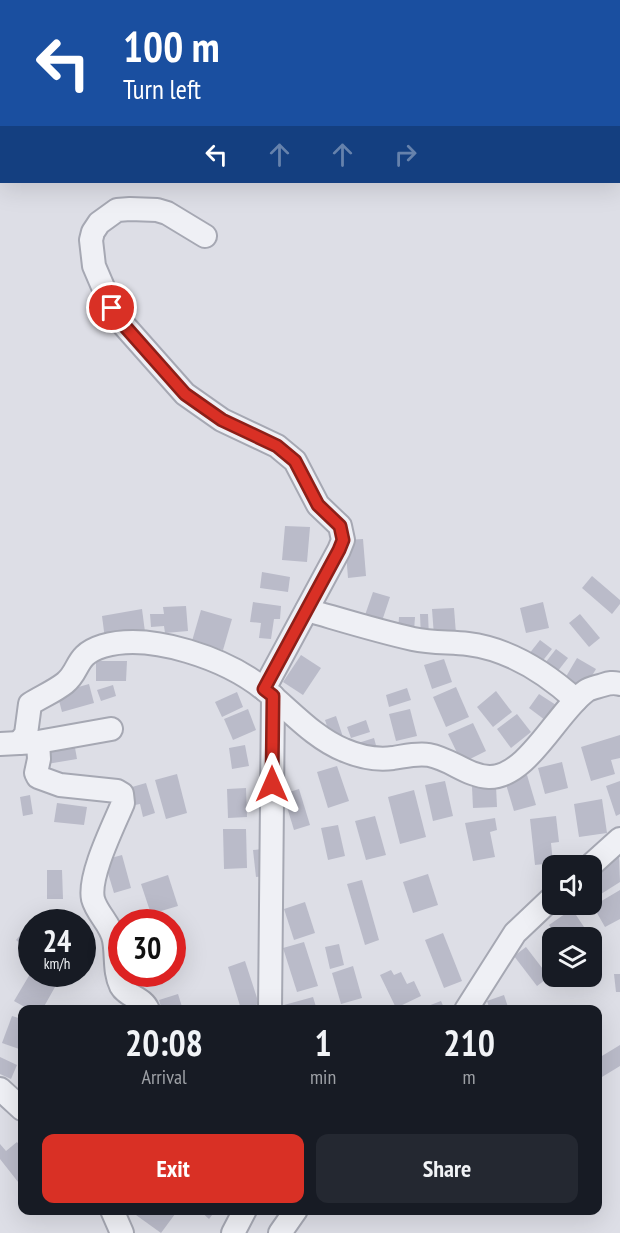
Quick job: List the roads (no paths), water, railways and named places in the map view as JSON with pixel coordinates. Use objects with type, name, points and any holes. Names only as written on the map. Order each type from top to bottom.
[{"type":"street","points":[[205,236],[167,213],[157,210],[130,209],[117,210],[99,223],[91,240],[94,266],[112,308],[122,323],[185,394],[222,420],[277,446],[290,456],[295,461],[318,505],[340,526],[343,540],[339,550],[268,692],[270,1005]]},
{"type":"street","points":[[307,610],[412,639],[487,647],[532,667],[556,682],[576,700]]},
{"type":"street","points":[[19,743],[26,734],[30,704],[66,682],[83,655],[103,646],[143,643],[208,656],[251,679],[311,729],[343,750],[371,758],[394,758],[410,754],[430,755],[475,775],[492,777],[513,769],[587,690],[614,682],[620,684]]},
{"type":"street","points":[[19,743],[111,729]]},
{"type":"street","points":[[19,743],[39,759],[36,773],[38,777],[60,785],[117,791],[122,794],[123,803],[96,871],[92,897],[112,933],[121,987],[145,1005]]},
{"type":"street","points":[[602,855],[620,839]]},
{"type":"street","points":[[469,1005],[515,933],[542,907]]},
{"type":"street","points":[[0,1089],[18,1105]]},
{"type":"street","points":[[114,1215],[122,1233]]},
{"type":"street","points":[[233,1233],[242,1215]]},
{"type":"street","points":[[280,1233],[293,1215]]}]
